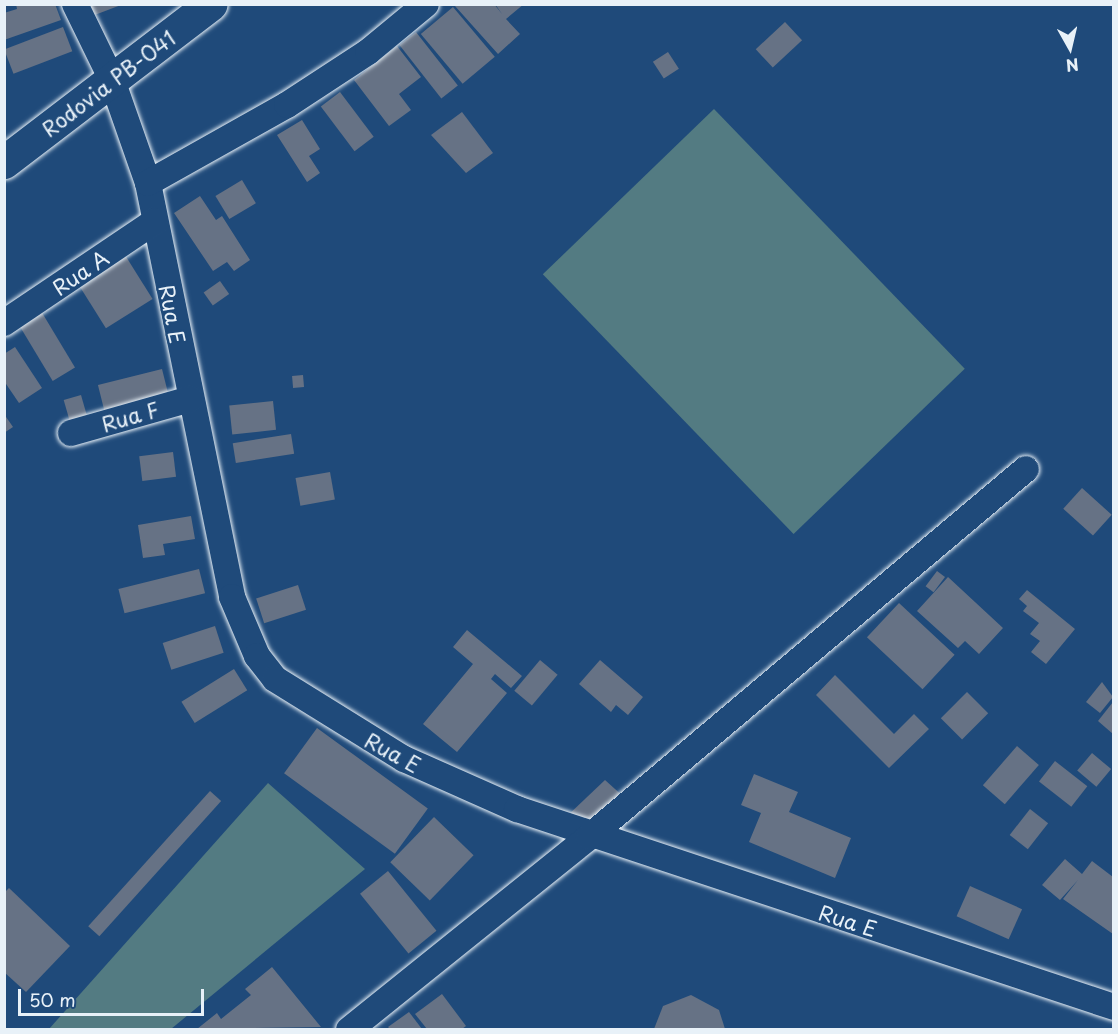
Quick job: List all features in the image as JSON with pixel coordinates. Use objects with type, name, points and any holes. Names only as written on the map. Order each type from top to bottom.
[{"type":"main road","name":"Rodovia PB-041","points":[[4,162],[211,4]]},
{"type":"street","name":"Rua E","points":[[75,4],[112,80],[148,183],[232,597],[257,656],[275,679],[404,759],[590,837],[1113,1007]]},
{"type":"street","points":[[148,183],[287,105],[368,52],[426,4]]},
{"type":"street","name":"Rua A","points":[[4,323],[155,221]]},
{"type":"street","name":"Rua F","points":[[71,433],[190,399]]},
{"type":"street","points":[[349,1029],[590,837],[1026,469]]},
{"type":"green space","points":[[714,109],[965,369],[794,534],[543,274]]},
{"type":"green space","points":[[268,783],[365,869],[171,1029],[49,1029]]},
{"type":"building","points":[[16,4],[55,4],[61,20],[4,40],[4,13],[17,9]]},
{"type":"building","points":[[87,4],[121,4],[121,5],[92,16]]},
{"type":"building","points":[[494,4],[502,14],[495,4],[524,4],[506,19],[520,34],[498,54],[455,6]]},
{"type":"building","points":[[453,7],[495,57],[463,84],[421,34]]},
{"type":"building","points":[[785,22],[802,40],[773,68],[756,49]]},
{"type":"building","points":[[63,27],[72,51],[14,74],[4,50]]},
{"type":"building","points":[[416,32],[458,86],[441,99],[399,45]]},
{"type":"building","points":[[397,46],[421,77],[399,94],[411,110],[389,126],[354,80]]},
{"type":"building","points":[[668,52],[679,69],[664,79],[653,62]]},
{"type":"building","points":[[340,92],[374,137],[355,151],[321,106]]},
{"type":"building","points":[[462,112],[493,153],[466,173],[431,135]]},
{"type":"building","points":[[302,120],[320,149],[309,156],[320,173],[307,182],[277,135]]},
{"type":"building","points":[[242,180],[256,203],[229,219],[215,196]]},
{"type":"building","points":[[200,196],[216,220],[222,216],[250,260],[234,271],[227,262],[213,271],[174,213]]},
{"type":"building","points":[[125,255],[153,299],[106,328],[78,284]]},
{"type":"building","points":[[220,281],[229,294],[213,306],[204,292]]},
{"type":"building","points":[[41,311],[75,368],[53,381],[19,324]]},
{"type":"building","points":[[15,347],[42,388],[19,403],[4,381],[4,354]]},
{"type":"building","points":[[162,369],[170,401],[106,417],[98,385]]},
{"type":"building","points":[[303,375],[304,387],[293,388],[292,376]]},
{"type":"building","points":[[81,395],[88,420],[71,425],[64,400]]},
{"type":"building","points":[[273,401],[276,430],[232,434],[229,406]]},
{"type":"building","points":[[4,414],[13,427],[4,433]]},
{"type":"building","points":[[291,434],[294,454],[236,463],[233,443]]},
{"type":"building","points":[[173,452],[176,477],[142,481],[139,456]]},
{"type":"building","points":[[330,472],[335,500],[300,506],[296,478]]},
{"type":"building","points":[[1082,488],[1112,515],[1093,536],[1063,509]]},
{"type":"building","points":[[191,516],[195,539],[163,544],[165,555],[143,558],[138,525]]},
{"type":"building","points":[[199,569],[205,593],[125,613],[118,589]]},
{"type":"building","points":[[937,571],[945,577],[934,592],[926,586]]},
{"type":"building","points":[[948,577],[1003,628],[979,654],[965,641],[958,648],[917,611]]},
{"type":"building","points":[[298,585],[306,610],[264,623],[256,599]]},
{"type":"building","points":[[1027,590],[1075,629],[1046,664],[1031,652],[1040,641],[1030,634],[1039,623],[1023,611],[1027,606],[1019,599]]},
{"type":"building","points":[[899,603],[955,655],[923,689],[867,637]]},
{"type":"building","points":[[215,626],[224,653],[171,670],[163,643]]},
{"type":"building","points":[[467,630],[522,676],[511,688],[495,674],[491,679],[507,693],[457,752],[423,724],[473,664],[453,647]]},
{"type":"building","points":[[540,660],[558,675],[532,705],[514,691]]},
{"type":"building","points":[[600,660],[643,697],[628,715],[616,705],[611,712],[579,684]]},
{"type":"building","points":[[234,669],[247,690],[195,723],[181,702]]},
{"type":"building","points":[[835,675],[894,734],[914,714],[929,729],[889,768],[816,695]]},
{"type":"building","points":[[1102,682],[1113,697],[1100,713],[1086,702]]},
{"type":"building","points":[[967,692],[988,713],[962,739],[941,718]]},
{"type":"building","points":[[1113,702],[1113,734],[1098,721]]},
{"type":"building","points":[[317,728],[428,809],[395,854],[284,773]]},
{"type":"building","points":[[1017,746],[1039,765],[1005,804],[983,785]]},
{"type":"building","points":[[1092,753],[1111,769],[1096,787],[1077,771]]},
{"type":"building","points":[[1055,761],[1087,786],[1071,807],[1039,781]]},
{"type":"building","points":[[754,774],[798,792],[789,812],[851,838],[835,878],[749,842],[761,813],[741,805]]},
{"type":"building","points":[[605,780],[625,798],[596,822],[566,817]]},
{"type":"building","points":[[210,791],[221,801],[99,936],[88,926]]},
{"type":"building","points":[[1030,809],[1048,823],[1028,849],[1010,835]]},
{"type":"building","points":[[434,817],[474,855],[430,901],[390,862]]},
{"type":"building","points":[[1065,859],[1082,874],[1092,861],[1113,877],[1113,934],[1063,899],[1078,880],[1060,900],[1042,885]]},
{"type":"building","points":[[388,871],[436,931],[408,953],[360,894]]},
{"type":"building","points":[[970,886],[1022,909],[1009,939],[957,916]]},
{"type":"building","points":[[9,888],[70,946],[26,992],[4,972],[4,893]]},
{"type":"building","points":[[272,967],[321,1027],[197,1029],[217,1013],[221,1019],[251,995],[245,989]]},
{"type":"building","points":[[442,994],[466,1026],[462,1029],[427,1029],[415,1014]]},
{"type":"building","points":[[691,995],[719,1010],[725,1029],[654,1029],[663,1006]]},
{"type":"building","points":[[409,1012],[422,1029],[390,1029],[388,1027]]}]
